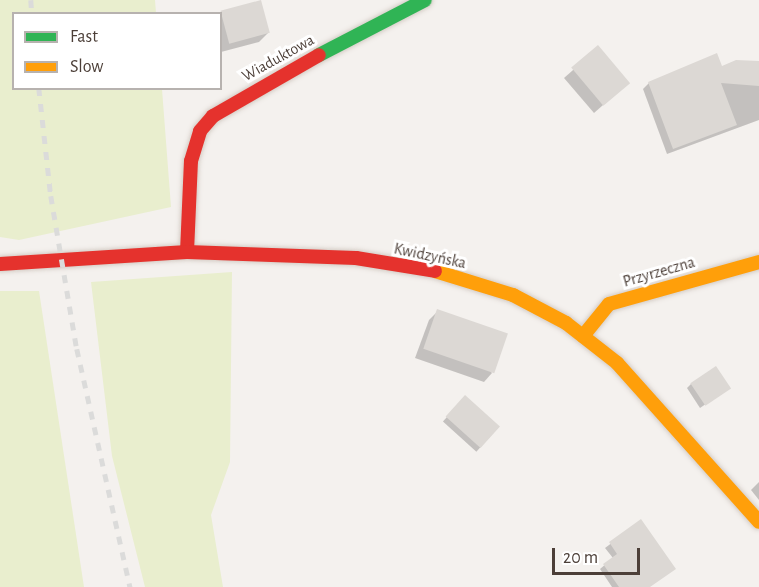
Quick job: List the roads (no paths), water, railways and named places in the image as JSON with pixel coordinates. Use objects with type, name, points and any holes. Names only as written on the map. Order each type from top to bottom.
[{"type":"street","name":"Wiaduktowa","points":[[187,252],[191,161],[200,131],[213,116],[281,74],[425,0]]},
{"type":"street","name":"Kwidzyńska","points":[[0,264],[187,252],[356,258],[446,273],[513,295],[583,336],[617,363],[759,522]]},
{"type":"street","name":"Przyrzeczna","points":[[583,336],[609,304],[759,262]]},
{"type":"railway","points":[[31,0],[32,12]]},
{"type":"railway","points":[[39,90],[51,196],[77,349],[130,587]]}]
